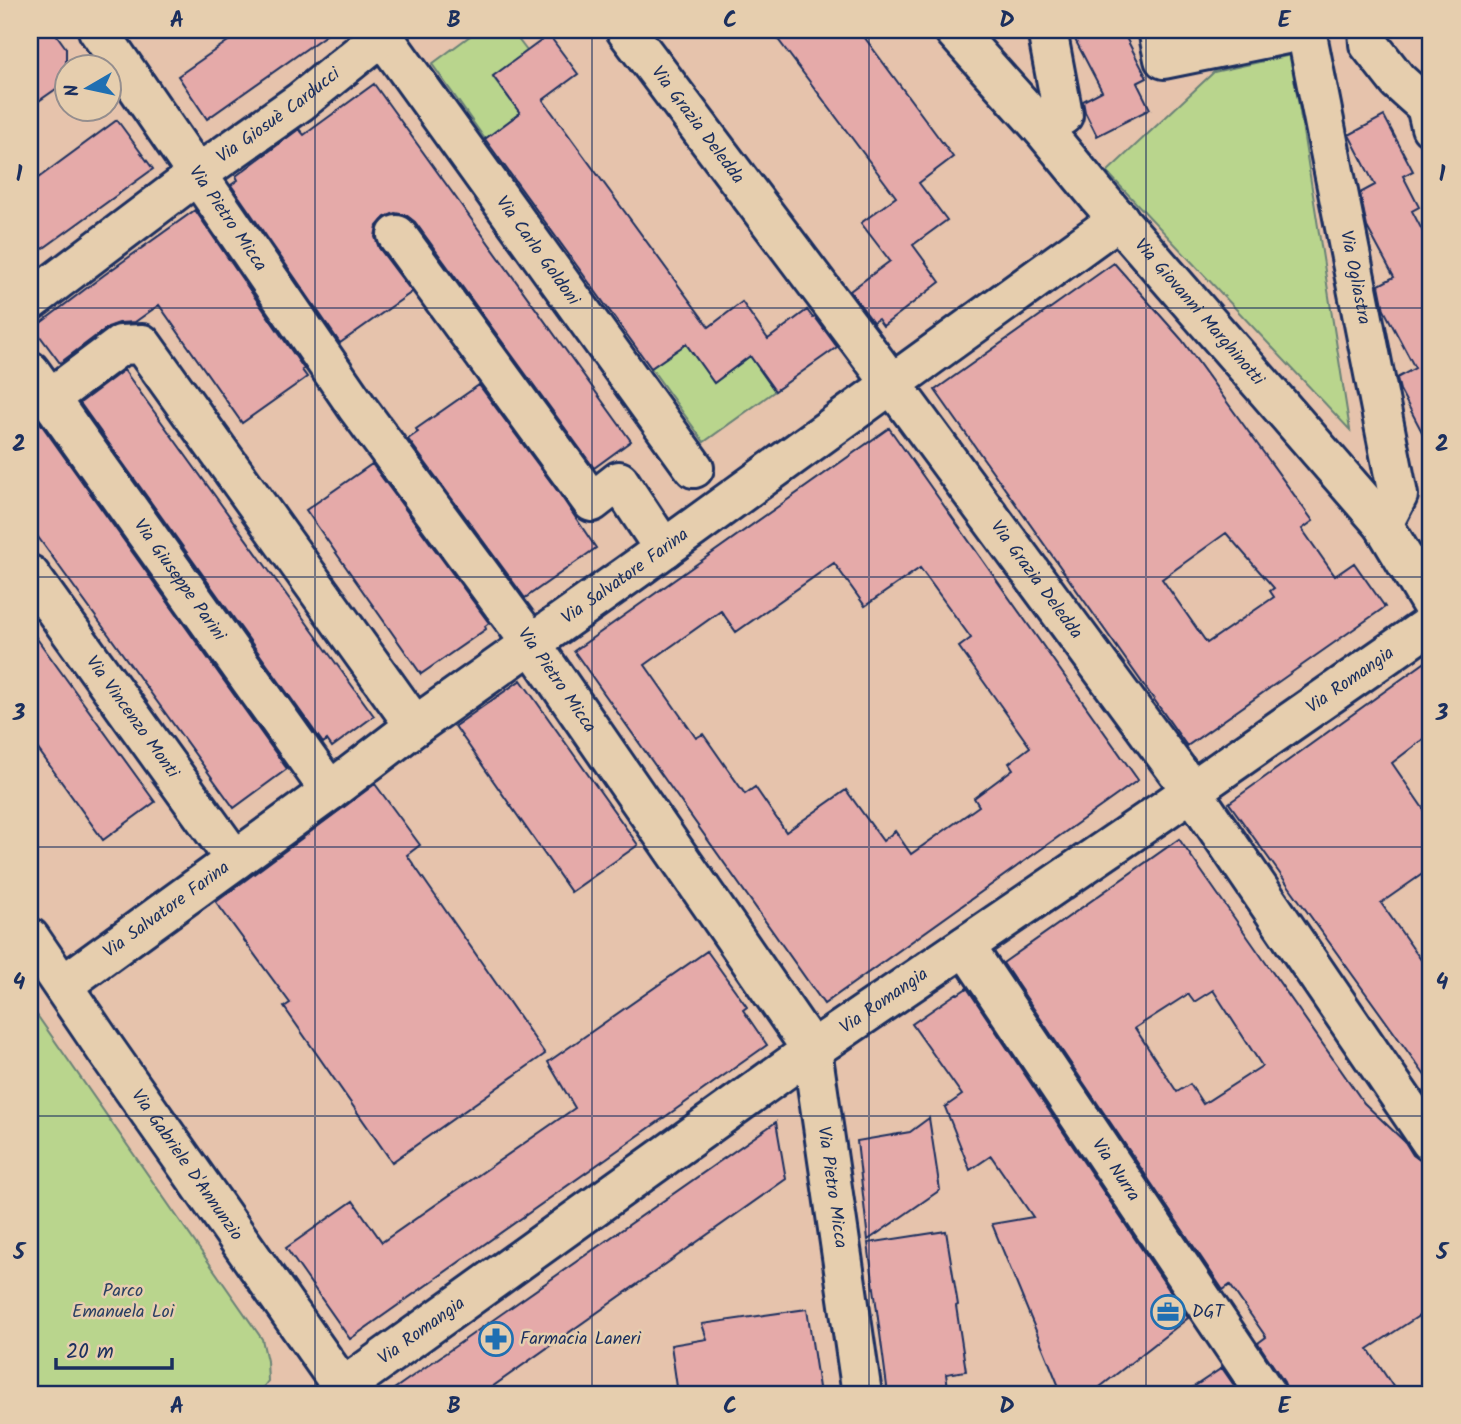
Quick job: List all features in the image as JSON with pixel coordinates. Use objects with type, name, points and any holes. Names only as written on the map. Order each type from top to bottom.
[{"type":"street","name":"Via Pietro Micca","points":[[98,30],[357,407],[531,643],[812,1050],[862,1394]]},
{"type":"street","name":"Via Grazia Deledda","points":[[626,30],[892,384],[1192,791],[1431,1142]]},
{"type":"street","name":"Via Giovanni Marghinotti","points":[[954,30],[1042,128],[1383,524],[1431,604]]},
{"type":"street","points":[[1042,128],[1063,116],[1047,30]]},
{"type":"street","points":[[1158,30],[1164,59],[1306,30],[1368,37],[1398,81],[1430,115]]},
{"type":"street","name":"Via Ogliastra","points":[[1306,30],[1398,495],[1383,524]]},
{"type":"street","name":"Via Giosuè Carducci","points":[[30,301],[198,174],[300,102],[385,32]]},
{"type":"street","name":"Via Carlo Goldoni","points":[[385,32],[694,468]]},
{"type":"street","name":"Via Salvatore Farina","points":[[63,985],[415,726],[1119,219]]},
{"type":"street","points":[[397,235],[592,502],[620,481],[664,549]]},
{"type":"street","points":[[40,385],[121,345],[142,344],[415,726]]},
{"type":"street","name":"Via Giuseppe Parini","points":[[40,385],[330,791]]},
{"type":"street","name":"Via Vincenzo Monti","points":[[30,575],[235,860]]},
{"type":"street","name":"Via Romangia","points":[[341,1392],[812,1050],[1431,624]]},
{"type":"street","name":"Via Gabriele D'Annunzio","points":[[30,938],[341,1392]]},
{"type":"street","name":"Via Nurra","points":[[965,946],[1266,1394]]},
{"type":"green space","points":[[478,30],[511,30],[527,51],[493,77],[520,113],[485,139],[432,64]]},
{"type":"green space","points":[[1291,55],[1350,430],[1107,172],[1214,72]]},
{"type":"green space","points":[[686,344],[714,383],[750,356],[775,391],[704,442],[651,368]]},
{"type":"green space","name":"Parco Emanuela Loi","points":[[30,1005],[262,1339],[268,1381],[258,1394],[30,1394]]},
{"type":"building","points":[[30,30],[53,30],[66,52],[52,52],[52,92],[30,107]]},
{"type":"building","points":[[244,30],[333,30],[207,119],[178,76]]},
{"type":"building","points":[[771,30],[859,30],[953,157],[919,183],[947,220],[913,245],[940,282],[883,326],[878,319],[873,322],[850,291],[890,261],[861,223],[896,197]]},
{"type":"building","points":[[1070,30],[1122,30],[1147,78],[1137,83],[1150,109],[1097,136],[1085,112],[1083,101],[1102,91]]},
{"type":"building","points":[[549,35],[578,74],[543,100],[709,327],[742,302],[768,339],[807,310],[837,347],[775,391],[750,356],[714,383],[686,344],[651,368],[485,139],[520,113],[493,76]]},
{"type":"building","points":[[374,84],[631,441],[594,468],[415,222],[406,215],[395,213],[385,217],[377,226],[375,237],[379,248],[412,292],[340,343],[231,185],[238,180],[236,176],[299,129],[304,135]]},
{"type":"building","points":[[1384,116],[1413,171],[1403,176],[1419,207],[1412,211],[1431,247],[1431,449],[1400,390],[1397,378],[1415,368],[1384,310],[1379,285],[1394,277],[1367,227],[1360,193],[1375,185],[1349,135]]},
{"type":"building","points":[[114,122],[118,122],[153,169],[30,258],[30,184]]},
{"type":"building","points":[[195,210],[307,377],[242,423],[159,305],[135,322],[108,327],[60,363],[34,328]]},
{"type":"building","points":[[1114,263],[1182,340],[1313,521],[1302,529],[1335,576],[1354,563],[1385,607],[1187,746],[935,390]],"holes":[[[1226,533],[1274,588],[1270,591],[1274,597],[1207,643],[1162,579]]]},
{"type":"building","points":[[124,370],[374,716],[332,747],[327,740],[323,743],[80,403]]},
{"type":"building","points":[[479,385],[596,548],[525,598],[408,439],[418,432],[416,429]]},
{"type":"building","points":[[38,420],[287,769],[234,808],[30,526],[30,427]]},
{"type":"building","points":[[889,428],[1138,780],[824,1004],[574,651]],"holes":[[[834,563],[865,606],[920,568],[971,638],[959,647],[1030,747],[1009,763],[1013,769],[974,798],[979,806],[911,854],[895,831],[883,841],[846,790],[786,832],[755,787],[745,794],[703,734],[696,738],[645,665],[721,611],[736,632]]]},
{"type":"building","points":[[372,464],[489,623],[485,626],[486,629],[421,674],[306,510]]},
{"type":"building","points":[[30,629],[155,802],[103,840],[30,738]]},
{"type":"building","points":[[1431,658],[1431,733],[1392,763],[1431,820],[1431,868],[1381,903],[1431,974],[1431,1084],[1229,803]]},
{"type":"building","points":[[521,680],[638,845],[571,892],[455,726]]},
{"type":"building","points":[[375,784],[420,845],[407,855],[545,1054],[392,1162],[284,1007],[290,1003],[216,902]]},
{"type":"building","points":[[1179,839],[1364,1103],[1405,1142],[1413,1155],[1431,1168],[1431,1308],[1368,1349],[1398,1394],[1288,1394],[1284,1382],[1258,1343],[1266,1337],[1230,1285],[1223,1290],[1003,963]],"holes":[[[1213,990],[1262,1066],[1203,1104],[1190,1084],[1177,1092],[1135,1028],[1188,994],[1194,1002]]]},
{"type":"building","points":[[707,951],[747,1007],[743,1010],[767,1045],[350,1339],[286,1248],[353,1201],[382,1242],[575,1108],[548,1062]]},
{"type":"building","points":[[967,988],[1188,1318],[1091,1394],[1062,1394],[992,1224],[1033,1217],[991,1156],[970,1170],[945,1107],[962,1095],[912,1024]]},
{"type":"building","points":[[929,1118],[940,1190],[868,1240],[857,1141],[910,1132]]},
{"type":"building","points":[[776,1122],[786,1179],[482,1394],[387,1394]]},
{"type":"building","points":[[946,1231],[966,1371],[946,1374],[949,1394],[888,1394],[868,1243]]},
{"type":"building","points":[[807,1309],[820,1394],[678,1394],[671,1345],[707,1339],[702,1324]]},
{"type":"building","points":[[1222,1368],[1240,1394],[1183,1394]]},
{"type":"place","name":"DGT","points":[[1168,1312]]},
{"type":"place","name":"Farmacia Laneri","points":[[496,1339]]}]
